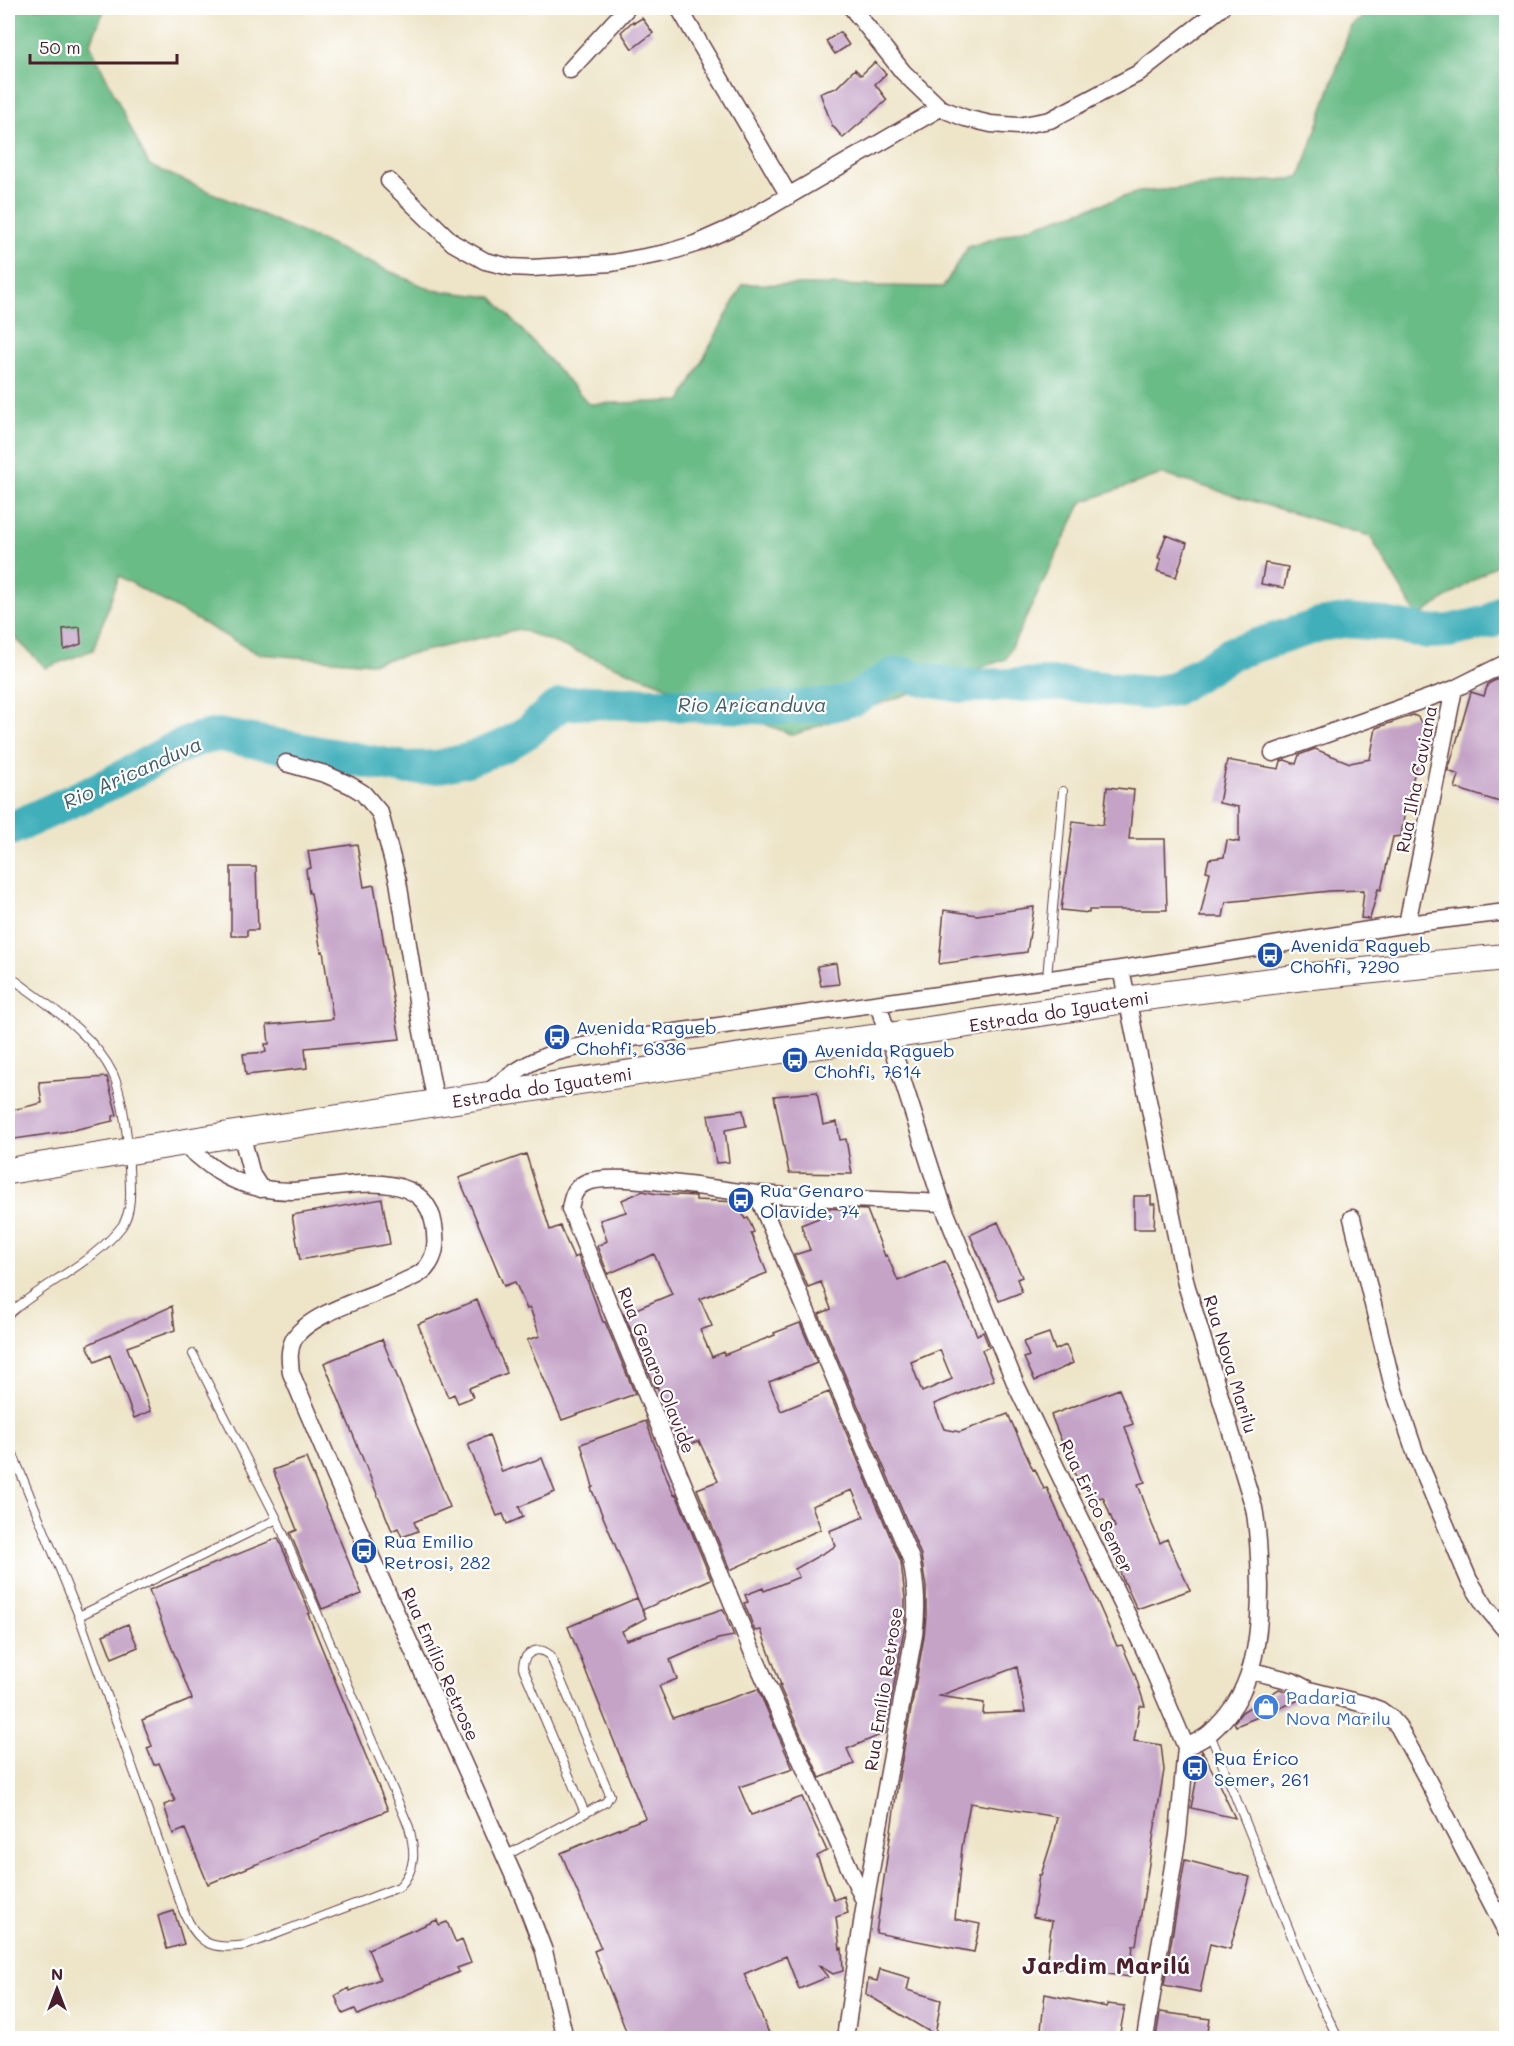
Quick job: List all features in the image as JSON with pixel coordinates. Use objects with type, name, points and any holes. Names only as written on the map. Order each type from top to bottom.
[{"type":"main road","name":"Estrada do Iguatemi","points":[[8,1171],[781,1050],[1127,1000],[1312,976],[1506,957]]},
{"type":"street","points":[[570,70],[627,8]]},
{"type":"street","points":[[679,8],[789,196]]},
{"type":"street","points":[[852,8],[903,72],[940,108],[965,118],[991,124],[1018,126],[1050,120],[1137,74],[1220,8]]},
{"type":"street","points":[[389,182],[453,243],[485,261],[510,267],[532,268],[612,263],[666,253],[694,244],[740,224],[940,108]]},
{"type":"street","points":[[1454,689],[1506,663]]},
{"type":"street","name":"Rua Ilha Caviana","points":[[1274,753],[1454,689]]},
{"type":"street","name":"Rua Ilha Caviana","points":[[1407,924],[1454,689]]},
{"type":"street","points":[[286,763],[326,774],[350,785],[363,793],[380,813],[398,881],[436,1103]]},
{"type":"street","points":[[482,1096],[516,1071],[540,1058],[569,1050],[640,1037],[1121,969],[1407,924],[1506,912]]},
{"type":"street","name":"Rua Nova Marilu","points":[[1121,969],[1186,1284],[1256,1516],[1259,1534],[1260,1620],[1252,1671],[1231,1710],[1210,1734],[1186,1747]]},
{"type":"street","name":"Rua Erico Semer","points":[[878,1004],[942,1203],[1016,1385],[1145,1651],[1186,1747],[1178,1835],[1144,2038]]},
{"type":"street","points":[[241,1133],[252,1175],[261,1189]]},
{"type":"street","name":"Rua Emílio Retrose","points":[[183,1143],[216,1172],[236,1182],[261,1189],[291,1191],[340,1186],[395,1185],[416,1193],[426,1204],[433,1220],[436,1237],[434,1252],[429,1264],[421,1273],[306,1325],[293,1341],[289,1356],[291,1373],[505,1856],[544,1952],[565,2038]]},
{"type":"street","name":"Rua Genaro Olavide","points":[[865,1903],[752,1651],[570,1209],[576,1189],[585,1183],[601,1180],[632,1180],[757,1194],[942,1203]]},
{"type":"street","name":"Rua Emílio Retrose","points":[[757,1194],[911,1559],[916,1586],[918,1610],[865,1903],[845,2038]]},
{"type":"street","points":[[1352,1218],[1393,1387],[1416,1455],[1469,1580],[1486,1607],[1506,1631]]},
{"type":"street","points":[[1252,1671],[1292,1681],[1309,1690],[1364,1704],[1380,1710],[1391,1718],[1398,1726],[1426,1777],[1506,1931]]},
{"type":"lane","points":[[1047,978],[1063,791]]},
{"type":"lane","points":[[8,975],[76,1029],[92,1044],[109,1068],[119,1096],[129,1152],[129,1209],[124,1224],[107,1243],[8,1315]]},
{"type":"lane","points":[[8,1442],[79,1616],[183,1910],[198,1938],[227,1948],[248,1945],[399,1887],[407,1879],[412,1868],[413,1845],[409,1827],[277,1519],[193,1354]]},
{"type":"lane","points":[[79,1616],[277,1519]]},
{"type":"lane","points":[[505,1856],[606,1802],[610,1795],[550,1655],[546,1651],[530,1652],[525,1657],[523,1668],[585,1813]]},
{"type":"lane","points":[[1210,1734],[1309,1979],[1338,2038]]},
{"type":"green space","points":[[8,8],[105,8],[90,44],[149,165],[432,290],[492,297],[589,404],[681,401],[743,284],[943,287],[968,247],[1139,192],[1300,178],[1351,26],[1375,8],[1506,8],[1506,558],[1418,617],[1370,536],[1162,474],[1082,502],[1006,659],[793,735],[519,629],[372,663],[258,654],[119,576],[93,650],[46,668],[8,631]]},
{"type":"building","points":[[642,18],[653,33],[632,49],[621,32],[633,21],[634,23]]},
{"type":"building","points":[[840,32],[849,45],[835,54],[826,41]]},
{"type":"building","points":[[875,62],[886,74],[875,84],[887,100],[843,138],[832,125],[820,93],[836,88],[855,69],[861,75]]},
{"type":"building","points":[[1166,535],[1187,543],[1176,577],[1157,571],[1161,559],[1158,558]]},
{"type":"building","points":[[1265,563],[1288,567],[1284,588],[1261,584]]},
{"type":"building","points":[[80,627],[81,644],[64,650],[63,629]]},
{"type":"building","points":[[1499,678],[1506,680],[1506,804],[1455,788],[1459,775],[1448,771],[1471,692],[1484,696],[1488,684]]},
{"type":"building","points":[[1413,715],[1418,717],[1427,732],[1407,796],[1401,836],[1393,837],[1381,890],[1378,889],[1370,919],[1361,918],[1364,890],[1330,891],[1226,902],[1223,917],[1200,917],[1210,872],[1206,871],[1209,859],[1224,857],[1227,840],[1239,842],[1239,807],[1219,803],[1227,760],[1279,769],[1281,761],[1296,764],[1299,755],[1315,749],[1350,763],[1370,759],[1376,728]]},
{"type":"building","points":[[1107,787],[1134,790],[1129,839],[1165,839],[1167,910],[1089,910],[1089,913],[1061,910],[1073,821],[1103,825]]},
{"type":"building","points":[[357,844],[364,887],[374,885],[400,1039],[305,1048],[307,1068],[246,1075],[243,1054],[266,1052],[265,1044],[269,1044],[267,1025],[333,1019],[323,951],[321,952],[311,893],[309,893],[306,869],[311,868],[308,851]]},
{"type":"building","points":[[231,867],[256,867],[258,930],[247,930],[247,936],[231,936]]},
{"type":"building","points":[[1034,907],[1027,952],[939,964],[944,910],[977,915]]},
{"type":"building","points":[[836,963],[839,984],[821,986],[817,966]]},
{"type":"building","points":[[107,1077],[117,1115],[113,1116],[113,1121],[69,1131],[8,1140],[8,1111],[42,1103],[39,1082]]},
{"type":"building","points":[[817,1092],[823,1125],[837,1122],[840,1140],[846,1139],[852,1174],[789,1173],[774,1096]]},
{"type":"building","points":[[743,1110],[746,1126],[725,1130],[729,1162],[716,1163],[708,1115]]},
{"type":"building","points":[[526,1154],[550,1230],[560,1226],[574,1258],[578,1256],[603,1322],[605,1322],[635,1394],[562,1420],[527,1340],[540,1336],[530,1308],[527,1309],[515,1282],[504,1286],[459,1178]]},
{"type":"building","points":[[643,1191],[696,1196],[696,1200],[738,1202],[745,1219],[748,1218],[754,1232],[751,1233],[767,1273],[700,1299],[712,1326],[700,1330],[712,1357],[724,1352],[724,1355],[800,1323],[817,1363],[769,1382],[781,1411],[829,1392],[901,1562],[905,1624],[885,1733],[847,1749],[854,1764],[820,1778],[779,1685],[781,1685],[761,1630],[755,1631],[744,1603],[748,1602],[745,1595],[763,1588],[764,1591],[799,1577],[795,1569],[836,1546],[829,1531],[864,1517],[852,1490],[812,1506],[821,1529],[730,1570],[697,1489],[718,1481],[699,1441],[680,1448],[657,1386],[655,1387],[624,1314],[672,1294],[654,1254],[608,1274],[597,1246],[607,1241],[600,1220],[626,1212],[622,1200]]},
{"type":"building","points":[[1134,1196],[1151,1196],[1151,1204],[1155,1204],[1154,1229],[1134,1229]]},
{"type":"building","points":[[382,1199],[390,1244],[300,1260],[292,1215]]},
{"type":"building","points":[[821,1208],[867,1210],[885,1256],[887,1255],[898,1281],[945,1261],[977,1335],[983,1332],[989,1347],[982,1350],[994,1380],[934,1404],[944,1429],[960,1432],[1008,1414],[1033,1470],[1035,1469],[1044,1489],[1047,1488],[1117,1646],[1122,1645],[1135,1675],[1145,1706],[1140,1706],[1134,1741],[1161,1745],[1164,1770],[1136,1945],[1133,1945],[1130,1977],[1046,1966],[1052,1921],[1033,1917],[1039,1875],[1041,1875],[1052,1840],[1057,1817],[970,1803],[962,1847],[955,1919],[980,1924],[974,1952],[876,1933],[899,1776],[924,1637],[926,1587],[921,1555],[819,1314],[831,1309],[821,1282],[808,1287],[794,1255],[810,1250],[801,1225],[824,1216]],"holes":[[[940,1350],[952,1379],[922,1392],[911,1362]],[[1017,1667],[1025,1712],[983,1714],[984,1703],[939,1696]]]},
{"type":"building","points":[[998,1222],[1022,1277],[1017,1279],[1022,1292],[999,1301],[970,1235]]},
{"type":"building","points":[[477,1300],[507,1373],[469,1388],[473,1397],[458,1403],[454,1394],[448,1397],[418,1324]]},
{"type":"building","points":[[172,1306],[175,1330],[127,1347],[151,1411],[134,1418],[110,1355],[95,1362],[87,1345]]},
{"type":"building","points":[[1049,1333],[1055,1350],[1066,1345],[1073,1363],[1035,1381],[1024,1358],[1029,1356],[1023,1342]]},
{"type":"building","points":[[382,1339],[450,1507],[414,1522],[418,1531],[402,1537],[398,1528],[392,1531],[324,1363]]},
{"type":"building","points":[[1119,1389],[1133,1424],[1125,1427],[1145,1482],[1138,1484],[1152,1524],[1160,1543],[1167,1539],[1190,1590],[1137,1609],[1124,1583],[1106,1530],[1115,1527],[1103,1497],[1092,1499],[1087,1487],[1081,1489],[1051,1415]]},
{"type":"building","points":[[646,1421],[667,1479],[674,1495],[676,1494],[711,1579],[642,1610],[646,1618],[622,1631],[626,1640],[723,1609],[734,1636],[718,1639],[670,1660],[677,1679],[659,1686],[673,1718],[758,1689],[793,1769],[739,1787],[751,1815],[802,1797],[827,1851],[817,1856],[834,1900],[844,1896],[848,1913],[836,1917],[840,1949],[842,1948],[843,1971],[833,1974],[818,1965],[828,1977],[799,1989],[786,1956],[744,1974],[771,2038],[629,2038],[594,1951],[601,1948],[561,1853],[645,1818],[568,1627],[637,1598],[642,1609],[591,1488],[593,1487],[581,1444]]},
{"type":"building","points":[[489,1435],[502,1472],[542,1458],[555,1492],[519,1507],[523,1517],[507,1524],[503,1514],[497,1516],[468,1444]]},
{"type":"building","points":[[306,1458],[362,1594],[322,1609],[290,1533],[297,1530],[273,1470]]},
{"type":"building","points":[[278,1538],[388,1810],[208,1884],[185,1829],[173,1834],[164,1805],[175,1801],[159,1763],[154,1765],[147,1748],[152,1746],[142,1720],[192,1699],[149,1590]]},
{"type":"building","points":[[128,1624],[138,1647],[112,1658],[103,1635]]},
{"type":"building","name":"Padaria Nova Marilu","points":[[1279,1689],[1290,1692],[1297,1701],[1236,1726],[1234,1722],[1242,1712]]},
{"type":"building","points":[[1202,1751],[1213,1772],[1235,1818],[1191,1808]]},
{"type":"building","points":[[1185,1860],[1250,1877],[1230,1949],[1210,1944],[1200,1992],[1164,1985]]},
{"type":"building","points":[[174,1911],[184,1944],[167,1949],[158,1916]]},
{"type":"building","points":[[437,1920],[439,1925],[447,1922],[456,1943],[462,1940],[471,1963],[457,1968],[459,1972],[358,2015],[355,2009],[343,2014],[335,1996],[349,1988],[350,1991],[380,1979],[368,1949]]},
{"type":"building","points":[[880,1969],[910,1978],[907,1990],[941,2000],[935,2035],[866,1994],[868,1979],[877,1981]]},
{"type":"building","points":[[1045,1994],[1107,2007],[1107,2004],[1125,2006],[1119,2038],[1040,2038]]},
{"type":"building","points":[[1160,2012],[1210,2019],[1207,2038],[1191,2035],[1190,2038],[1156,2038]]},
{"type":"waterway","name":"Rio Aricanduva","points":[[8,830],[111,783],[172,750],[198,739],[218,735],[405,768],[436,767],[467,760],[506,745],[529,731],[554,709],[564,704],[592,702],[783,708],[831,705],[854,699],[893,675],[907,674],[920,679],[962,686],[1063,684],[1148,693],[1174,689],[1232,653],[1320,625],[1344,621],[1384,624],[1428,632],[1449,631],[1489,622],[1506,609]]},
{"type":"place","name":"Avenida Ragueb Chohfi, 7290","points":[[1270,955]]},
{"type":"place","name":"Avenida Ragueb Chohfi, 6336","points":[[557,1037]]},
{"type":"place","name":"Avenida Ragueb Chohfi, 7614","points":[[795,1060]]},
{"type":"place","name":"Rua Genaro Olavide, 74","points":[[741,1200]]},
{"type":"place","name":"Rua Emilio Retrosi, 282","points":[[364,1551]]},
{"type":"place","name":"Padaria Nova Marilu","points":[[1266,1707]]},
{"type":"place","name":"Rua Érico Semer, 261","points":[[1195,1768]]},
{"type":"district","name":"Jardim Marilú","points":[[1106,1964]]}]
